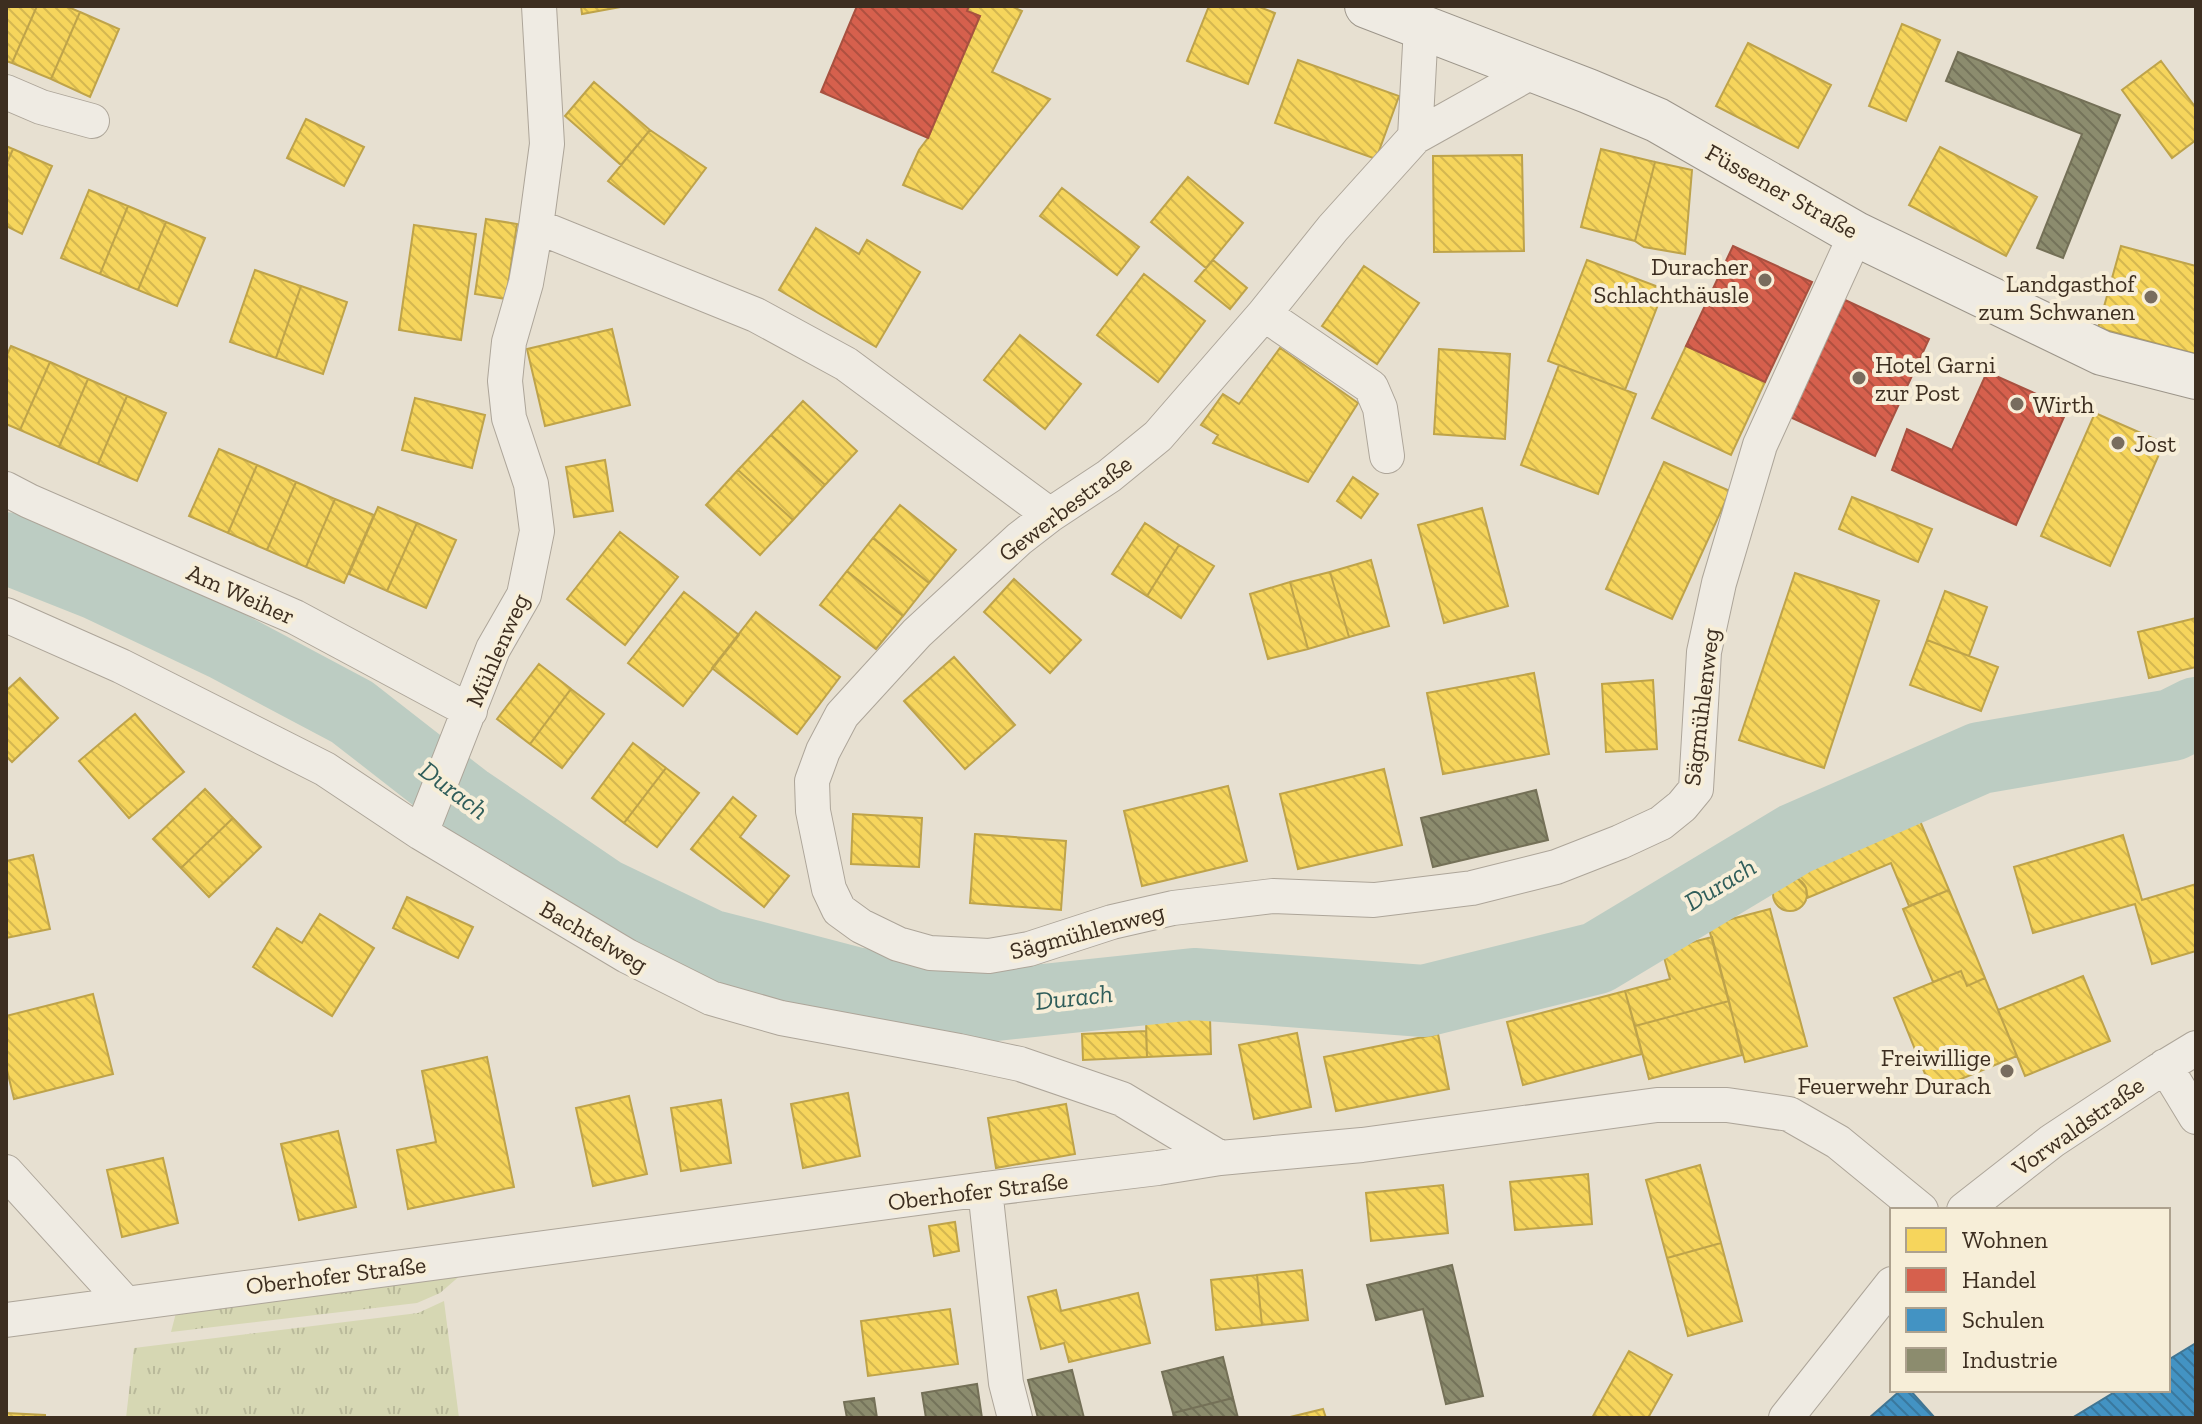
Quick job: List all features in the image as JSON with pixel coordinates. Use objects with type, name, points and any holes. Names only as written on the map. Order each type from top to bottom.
[{"type":"main road","name":"Füssener Straße","points":[[1367,6],[1657,120],[1856,234],[2102,353],[2196,377]]},
{"type":"street","name":"Mühlenweg","points":[[425,823],[493,649],[524,595],[537,531],[531,484],[509,418],[505,381],[509,342],[526,283],[547,144],[539,6]]},
{"type":"street","points":[[1415,137],[1421,27]]},
{"type":"street","name":"Gewerbestraße","points":[[839,910],[829,889],[819,844],[812,781],[823,751],[842,715],[917,633],[1019,539],[1109,476],[1158,436],[1264,314],[1333,228],[1415,137],[1535,70]]},
{"type":"street","points":[[6,92],[41,107],[92,121]]},
{"type":"street","points":[[536,226],[756,315],[846,364],[1050,515]]},
{"type":"street","name":"Sägmühlenweg","points":[[839,910],[861,926],[898,944],[930,953],[989,956],[1029,949],[1112,922],[1173,908],[1273,896],[1374,900],[1472,888],[1556,867],[1661,823],[1682,806],[1696,789],[1704,652],[1719,583],[1760,445],[1856,234]]},
{"type":"street","points":[[1264,314],[1371,387],[1380,408],[1387,456]]},
{"type":"street","name":"Am Weiher","points":[[6,489],[295,617],[465,722]]},
{"type":"street","name":"Bachtelweg","points":[[6,615],[121,666],[425,823],[627,956],[711,998],[781,1018],[1020,1064],[1122,1099],[1220,1158]]},
{"type":"street","name":"Vorwaldstraße","points":[[1967,1208],[2052,1141],[2196,1048]]},
{"type":"street","points":[[2165,1066],[2196,1117]]},
{"type":"street","name":"Oberhofer Straße","points":[[6,1320],[1220,1158],[1362,1145],[1657,1105],[1727,1105],[1789,1114],[1838,1142],[1919,1208]]},
{"type":"street","points":[[6,1172],[125,1303]]},
{"type":"street","points":[[985,1189],[1006,1383],[1015,1418]]},
{"type":"street","points":[[1786,1418],[1890,1287]]},
{"type":"green space","points":[[462,1274],[440,1293],[417,1303],[171,1332],[177,1309]]},
{"type":"green space","points":[[444,1301],[459,1418],[126,1418],[134,1348],[418,1313]]},
{"type":"building: Wohnen","points":[[6,6],[37,6],[12,63],[6,61]]},
{"type":"building: Wohnen","points":[[37,6],[66,6],[80,12],[51,79],[12,63]]},
{"type":"building: Wohnen","points":[[581,6],[626,6],[582,14]]},
{"type":"building: Wohnen","points":[[969,6],[1011,6],[1022,11],[992,72],[1050,99],[962,209],[903,185],[928,138],[980,16],[967,11]]},
{"type":"building: Wohnen","points":[[1209,6],[1257,6],[1275,13],[1248,84],[1187,61]]},
{"type":"building: Wohnen","points":[[80,12],[119,29],[90,97],[51,79]]},
{"type":"building: Wohnen","points":[[1902,24],[1940,40],[1906,121],[1869,106]]},
{"type":"building: Wohnen","points":[[1748,43],[1831,85],[1798,148],[1716,106]]},
{"type":"building: Wohnen","points":[[1298,60],[1399,96],[1376,159],[1275,123]]},
{"type":"building: Wohnen","points":[[2161,61],[2196,108],[2196,140],[2172,158],[2122,90]]},
{"type":"building: Wohnen","points":[[594,82],[650,130],[621,165],[565,116]]},
{"type":"building: Wohnen","points":[[306,119],[364,147],[344,186],[287,158]]},
{"type":"building: Wohnen","points":[[650,130],[706,168],[664,224],[608,181]]},
{"type":"building: Wohnen","points":[[6,146],[13,149],[6,165]]},
{"type":"building: Wohnen","points":[[1940,147],[2037,197],[2006,256],[1909,205]]},
{"type":"building: Wohnen","points":[[13,149],[52,166],[22,234],[6,226],[6,165]]},
{"type":"building: Wohnen","points":[[1601,149],[1655,162],[1635,241],[1581,227]]},
{"type":"building: Wohnen","points":[[1522,155],[1524,251],[1434,252],[1433,156]]},
{"type":"building: Wohnen","points":[[1655,162],[1692,170],[1685,254],[1644,247],[1635,241]]},
{"type":"building: Wohnen","points":[[1188,177],[1243,223],[1206,268],[1151,222]]},
{"type":"building: Wohnen","points":[[1062,188],[1139,247],[1117,275],[1040,216]]},
{"type":"building: Wohnen","points":[[89,190],[128,206],[100,274],[61,258]]},
{"type":"building: Wohnen","points":[[128,206],[166,222],[138,290],[100,274]]},
{"type":"building: Wohnen","points":[[486,219],[517,224],[506,299],[475,294]]},
{"type":"building: Wohnen","points":[[166,222],[205,238],[177,306],[138,290]]},
{"type":"building: Wohnen","points":[[414,225],[476,234],[461,340],[399,330]]},
{"type":"building: Wohnen","points":[[816,228],[859,254],[867,240],[920,272],[876,347],[779,290]]},
{"type":"building: Wohnen","name":"Landgasthof zum Schwanen","points":[[2121,246],[2196,266],[2196,354],[2098,328]]},
{"type":"building: Wohnen","points":[[1213,260],[1247,288],[1230,309],[1195,281]]},
{"type":"building: Wohnen","points":[[1587,260],[1664,289],[1625,390],[1548,361]]},
{"type":"building: Wohnen","points":[[1364,266],[1419,303],[1377,364],[1322,326]]},
{"type":"building: Wohnen","points":[[255,270],[301,286],[276,358],[230,342]]},
{"type":"building: Wohnen","points":[[1144,274],[1205,321],[1158,382],[1097,335]]},
{"type":"building: Wohnen","points":[[301,286],[347,302],[323,374],[276,358]]},
{"type":"building: Wohnen","points":[[612,329],[630,405],[545,426],[527,349]]},
{"type":"building: Wohnen","points":[[1020,335],[1081,384],[1045,429],[984,380]]},
{"type":"building: Wohnen","points":[[11,346],[50,362],[20,430],[6,424],[6,357]]},
{"type":"building: Wohnen","points":[[1686,346],[1765,382],[1731,455],[1652,418]]},
{"type":"building: Wohnen","points":[[1280,348],[1358,403],[1308,482],[1213,443],[1218,435],[1201,425],[1223,394],[1239,404]]},
{"type":"building: Wohnen","points":[[1439,349],[1510,354],[1505,439],[1434,434]]},
{"type":"building: Wohnen","points":[[50,362],[88,379],[59,447],[20,430]]},
{"type":"building: Wohnen","points":[[1559,365],[1636,394],[1598,494],[1521,465]]},
{"type":"building: Wohnen","points":[[88,379],[127,396],[98,464],[59,447]]},
{"type":"building: Wohnen","points":[[127,396],[166,413],[137,481],[98,464]]},
{"type":"building: Wohnen","points":[[415,398],[485,415],[472,468],[402,450]]},
{"type":"building: Wohnen","points":[[803,401],[857,451],[825,485],[771,435]]},
{"type":"building: Wohnen","points":[[2095,413],[2164,443],[2110,566],[2041,536]]},
{"type":"building: Wohnen","points":[[771,435],[825,485],[793,520],[738,470]]},
{"type":"building: Wohnen","points":[[219,449],[257,465],[228,533],[189,516]]},
{"type":"building: Wohnen","points":[[605,460],[613,511],[574,517],[566,467]]},
{"type":"building: Wohnen","points":[[1664,462],[1730,491],[1672,619],[1606,589]]},
{"type":"building: Wohnen","points":[[257,465],[296,482],[267,550],[228,533]]},
{"type":"building: Wohnen","points":[[738,470],[793,520],[760,555],[706,505]]},
{"type":"building: Wohnen","points":[[1353,477],[1378,494],[1361,518],[1337,501]]},
{"type":"building: Wohnen","points":[[296,482],[335,499],[306,567],[267,550]]},
{"type":"building: Wohnen","points":[[1852,497],[1932,529],[1918,562],[1839,529]]},
{"type":"building: Wohnen","points":[[335,499],[374,515],[344,583],[306,567]]},
{"type":"building: Wohnen","points":[[900,505],[956,550],[929,583],[873,538]]},
{"type":"building: Wohnen","points":[[378,507],[417,523],[387,591],[349,574]]},
{"type":"building: Wohnen","points":[[1482,508],[1508,606],[1444,623],[1418,525]]},
{"type":"building: Wohnen","points":[[417,523],[456,540],[426,608],[387,591]]},
{"type":"building: Wohnen","points":[[1145,523],[1179,545],[1147,596],[1112,574]]},
{"type":"building: Wohnen","points":[[620,532],[678,577],[625,645],[567,599]]},
{"type":"building: Wohnen","points":[[873,538],[929,583],[903,616],[847,571]]},
{"type":"building: Wohnen","points":[[1179,545],[1214,566],[1181,618],[1147,596]]},
{"type":"building: Wohnen","points":[[1371,560],[1389,626],[1349,637],[1330,572]]},
{"type":"building: Wohnen","points":[[847,571],[903,616],[876,649],[820,605]]},
{"type":"building: Wohnen","points":[[1330,572],[1349,637],[1308,649],[1290,582]]},
{"type":"building: Wohnen","points":[[1795,573],[1879,601],[1824,768],[1739,740]]},
{"type":"building: Wohnen","points":[[1014,579],[1081,640],[1050,673],[984,612]]},
{"type":"building: Wohnen","points":[[1290,582],[1308,649],[1268,659],[1250,594]]},
{"type":"building: Wohnen","points":[[1945,591],[1987,607],[1969,656],[1927,640]]},
{"type":"building: Wohnen","points":[[684,592],[739,635],[683,706],[628,663]]},
{"type":"building: Wohnen","points":[[756,612],[840,677],[797,734],[712,668]]},
{"type":"building: Wohnen","points":[[2196,618],[2196,667],[2149,678],[2138,632]]},
{"type":"building: Wohnen","points":[[1927,640],[1998,667],[1981,711],[1910,685]]},
{"type":"building: Wohnen","points":[[954,657],[1015,725],[965,769],[904,701]]},
{"type":"building: Wohnen","points":[[539,664],[571,689],[530,744],[497,719]]},
{"type":"building: Wohnen","points":[[1534,673],[1549,754],[1443,774],[1427,693]]},
{"type":"building: Wohnen","points":[[20,678],[58,718],[12,762],[6,756],[6,691]]},
{"type":"building: Wohnen","points":[[1653,680],[1657,749],[1606,752],[1602,684]]},
{"type":"building: Wohnen","points":[[571,689],[604,714],[562,768],[530,744]]},
{"type":"building: Wohnen","points":[[135,714],[184,772],[129,818],[79,761]]},
{"type":"building: Wohnen","points":[[633,743],[666,768],[624,823],[592,798]]},
{"type":"building: Wohnen","points":[[666,768],[699,793],[657,847],[624,823]]},
{"type":"building: Wohnen","points":[[1384,769],[1402,845],[1298,869],[1280,794]]},
{"type":"building: Wohnen","points":[[1228,786],[1247,861],[1142,886],[1124,811]]},
{"type":"building: Wohnen","points":[[205,789],[233,818],[181,868],[153,839]]},
{"type":"building: Wohnen","points":[[733,797],[756,816],[740,837],[789,876],[764,907],[691,849]]},
{"type":"building: Wohnen","points":[[853,814],[922,818],[919,867],[851,864]]},
{"type":"building: Wohnen","points":[[233,818],[261,847],[209,897],[181,868]]},
{"type":"building: Wohnen","points":[[1920,821],[1949,890],[1909,906],[1891,863],[1807,898],[1806,888],[1795,871]]},
{"type":"building: Wohnen","points":[[975,834],[1066,841],[1061,910],[970,903]]},
{"type":"building: Wohnen","points":[[2123,835],[2142,900],[2196,884],[2196,951],[2152,964],[2135,904],[2033,933],[2014,867]]},
{"type":"building: Wohnen","points":[[33,855],[50,929],[6,938],[6,861]]},
{"type":"building: Wohnen","points":[[1790,877],[1802,882],[1807,894],[1802,906],[1790,911],[1778,906],[1773,894],[1778,882]]},
{"type":"building: Wohnen","points":[[1949,890],[1985,978],[1967,986],[1961,971],[1933,982],[1903,909]]},
{"type":"building: Wohnen","points":[[407,897],[473,927],[458,958],[393,928]]},
{"type":"building: Wohnen","points":[[1770,909],[1807,1046],[1745,1062],[1708,925]]},
{"type":"building: Wohnen","points":[[320,914],[374,948],[332,1016],[253,967],[277,928],[302,943]]},
{"type":"building: Wohnen","points":[[1712,937],[1729,1001],[1635,1026],[1625,991],[1670,979],[1662,950]]},
{"type":"building: Wohnen","points":[[1961,971],[1967,986],[1985,978],[2017,1056],[1932,1091],[1894,998]]},
{"type":"building: Wohnen","points":[[2083,976],[2110,1041],[2025,1076],[1998,1010]]},
{"type":"building: Wohnen","points":[[1625,991],[1642,1054],[1523,1085],[1507,1022]]},
{"type":"building: Wohnen","points":[[93,994],[113,1074],[14,1099],[6,1066],[6,1016]]},
{"type":"building: Wohnen","points":[[1729,1001],[1742,1055],[1649,1079],[1635,1026]]},
{"type":"building: Wohnen","points":[[1210,1017],[1211,1054],[1147,1057],[1146,1020]]},
{"type":"building: Wohnen","points":[[1146,1031],[1147,1057],[1083,1060],[1082,1034]]},
{"type":"building: Wohnen","points":[[1297,1033],[1311,1107],[1254,1119],[1239,1045]]},
{"type":"building: Wohnen","points":[[1438,1034],[1449,1089],[1336,1111],[1324,1057]]},
{"type":"building: Wohnen","points":[[487,1057],[514,1187],[408,1209],[397,1150],[436,1142],[422,1071]]},
{"type":"building: Wohnen","points":[[848,1093],[860,1156],[803,1168],[791,1104]]},
{"type":"building: Wohnen","points":[[629,1096],[647,1174],[593,1186],[576,1108]]},
{"type":"building: Wohnen","points":[[721,1100],[731,1163],[681,1171],[671,1108]]},
{"type":"building: Wohnen","points":[[1066,1104],[1075,1154],[996,1168],[988,1118]]},
{"type":"building: Wohnen","points":[[338,1131],[356,1207],[299,1220],[281,1144]]},
{"type":"building: Wohnen","points":[[163,1158],[178,1223],[122,1237],[107,1170]]},
{"type":"building: Wohnen","points":[[1700,1165],[1721,1243],[1667,1258],[1646,1180]]},
{"type":"building: Wohnen","points":[[1588,1174],[1592,1224],[1515,1230],[1510,1182]]},
{"type":"building: Wohnen","points":[[1443,1185],[1448,1233],[1371,1241],[1366,1193]]},
{"type":"building: Wohnen","points":[[955,1222],[959,1251],[934,1256],[929,1226]]},
{"type":"building: Wohnen","points":[[1721,1243],[1742,1321],[1688,1336],[1667,1258]]},
{"type":"building: Wohnen","points":[[1302,1270],[1308,1320],[1262,1325],[1257,1275]]},
{"type":"building: Wohnen","points":[[1257,1275],[1262,1325],[1216,1330],[1211,1280]]},
{"type":"building: Wohnen","points":[[1056,1290],[1061,1311],[1138,1293],[1150,1343],[1069,1362],[1064,1343],[1041,1349],[1028,1297]]},
{"type":"building: Wohnen","points":[[950,1309],[958,1364],[868,1376],[861,1321]]},
{"type":"building: Wohnen","points":[[1629,1351],[1672,1375],[1648,1418],[1592,1418]]},
{"type":"building: Wohnen","points":[[1323,1409],[1326,1418],[1286,1418]]},
{"type":"building: Wohnen","points":[[6,1413],[45,1415],[45,1418],[6,1418]]},
{"type":"building: Handel","points":[[857,6],[969,6],[967,11],[980,16],[928,138],[821,92]]},
{"type":"building: Handel","points":[[1733,246],[1812,282],[1765,382],[1686,346]]},
{"type":"building: Handel","points":[[1845,300],[1929,339],[1875,456],[1790,417]]},
{"type":"building: Handel","points":[[1987,372],[2068,408],[2016,525],[1892,470],[1907,429],[1952,450]]},
{"type":"building: Schulen","points":[[2196,1343],[2196,1418],[2072,1418],[2115,1392],[2170,1392],[2170,1359]]},
{"type":"building: Schulen","points":[[1899,1392],[1912,1392],[1935,1418],[1869,1418]]},
{"type":"building: Industrie","points":[[1958,52],[2120,115],[2063,258],[2037,248],[2082,134],[1946,81]]},
{"type":"building: Industrie","points":[[1536,790],[1548,840],[1433,867],[1421,818]]},
{"type":"building: Industrie","points":[[1452,1265],[1483,1396],[1446,1404],[1423,1309],[1376,1320],[1367,1285]]},
{"type":"building: Industrie","points":[[1223,1357],[1233,1398],[1173,1413],[1162,1372]]},
{"type":"building: Industrie","points":[[1072,1370],[1084,1418],[1038,1418],[1028,1380]]},
{"type":"building: Industrie","points":[[977,1384],[982,1418],[926,1418],[922,1393]]},
{"type":"building: Industrie","points":[[874,1398],[877,1418],[847,1418],[844,1402]]},
{"type":"building: Industrie","points":[[1233,1398],[1238,1418],[1174,1418],[1173,1413]]},
{"type":"waterway","name":"Durach","points":[[6,548],[97,584],[226,645],[352,712],[465,800],[603,894],[709,945],[855,983],[996,1005],[1194,984],[1424,1001],[1597,958],[1795,839],[1980,758],[2172,725],[2196,713]]},
{"type":"place","name":"Duracher Schlachthäusle","points":[[1765,280]]},
{"type":"place","name":"Landgasthof zum Schwanen","points":[[2151,297]]},
{"type":"place","name":"Hotel Garni zur Post","points":[[1859,378]]},
{"type":"place","name":"Wirth","points":[[2017,404]]},
{"type":"place","name":"Jost","points":[[2118,443]]},
{"type":"place","name":"Freiwillige Feuerwehr Durach","points":[[2007,1071]]}]
